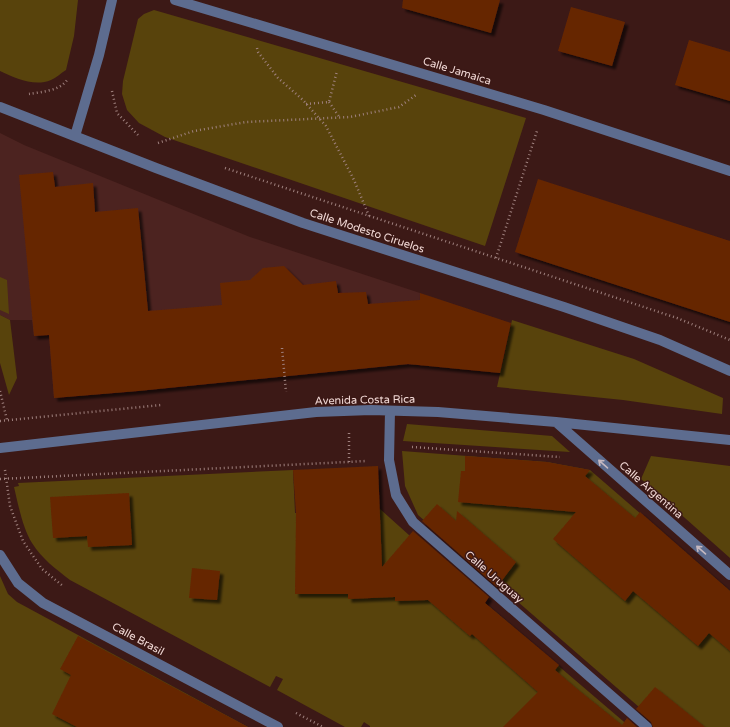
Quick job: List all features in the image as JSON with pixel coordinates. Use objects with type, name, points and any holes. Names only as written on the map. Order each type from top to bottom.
[{"type":"street","points":[[75,136],[99,56],[112,0]]},
{"type":"street","name":"Calle Jamaica","points":[[175,0],[544,110],[730,171]]},
{"type":"street","name":"Calle Modesto Ciruelos","points":[[0,106],[156,168],[303,223],[564,307],[660,340],[730,371]]},
{"type":"street","name":"Avenida Costa Rica","points":[[1,448],[316,412],[390,411],[438,412],[556,422],[730,440]]},
{"type":"street","name":"Calle Uruguay","points":[[390,411],[389,460],[396,495],[413,522],[647,727]]},
{"type":"street","name":"Calle Argentina","points":[[556,422],[730,575]]},
{"type":"street","name":"Calle Brasil","points":[[0,555],[18,583],[43,603],[278,727]]},
{"type":"path","points":[[252,22],[258,52],[278,78],[306,104],[326,126],[354,180],[369,216]]},
{"type":"path","points":[[340,118],[329,102],[343,50]]},
{"type":"path","points":[[22,92],[29,94],[48,92],[65,83],[68,78]]},
{"type":"path","points":[[158,144],[194,131],[246,122],[340,118],[399,107],[439,78]]},
{"type":"path","points":[[112,88],[117,113],[137,134],[144,137]]},
{"type":"path","points":[[306,104],[329,102]]},
{"type":"path","points":[[496,258],[544,110]]},
{"type":"path","points":[[151,140],[163,146]]},
{"type":"path","points":[[219,166],[677,318],[730,340]]},
{"type":"path","points":[[282,348],[286,393]]},
{"type":"path","points":[[0,391],[7,420]]},
{"type":"path","points":[[1,448],[7,478],[10,506],[23,541],[42,569],[67,589]]},
{"type":"path","points":[[0,479],[389,460]]},
{"type":"path","points":[[290,710],[323,727]]},
{"type":"shaded area","points":[[0,0],[78,0],[74,36],[66,70],[51,80],[38,83],[25,81],[0,71]]},
{"type":"shaded area","points":[[154,10],[526,118],[485,246],[165,137],[139,123],[127,110],[122,94],[123,81],[138,19],[144,14]]},
{"type":"shaded area","points":[[0,133],[24,145],[250,237],[420,293],[419,365],[404,365],[54,398],[49,335],[34,336],[32,320],[10,320],[0,315]]},
{"type":"shaded area","points":[[0,277],[7,280],[9,314],[0,310]]},
{"type":"shaded area","points":[[0,315],[10,320],[17,378],[9,395],[0,363]]},
{"type":"shaded area","points":[[512,320],[634,359],[723,398],[722,414],[623,400],[497,387]]},
{"type":"shaded area","points":[[407,424],[552,436],[570,452],[403,441]]},
{"type":"shaded area","points":[[402,451],[547,462],[590,470],[730,591],[730,727],[662,727],[418,515],[405,486]]},
{"type":"shaded area","points":[[651,456],[730,466],[730,558],[641,479]]},
{"type":"shaded area","points":[[293,470],[295,513],[380,509],[478,597],[630,727],[370,727],[364,722],[361,727],[345,727],[277,690],[283,679],[276,676],[270,687],[70,580],[54,568],[32,543],[23,524],[14,487],[19,486],[18,483]]},
{"type":"shaded area","points":[[0,576],[8,594],[17,602],[248,727],[0,727]]},
{"type":"building","points":[[403,0],[500,0],[491,33],[402,8]]},
{"type":"building","points":[[571,7],[625,22],[612,66],[558,51]]},
{"type":"building","points":[[689,40],[730,52],[730,101],[675,85]]},
{"type":"building","points":[[53,172],[55,187],[93,183],[95,212],[138,208],[148,311],[222,305],[220,283],[250,280],[263,268],[284,266],[303,285],[336,281],[338,293],[366,292],[368,304],[420,300],[420,293],[511,323],[500,373],[408,364],[54,398],[49,335],[34,336],[19,175]]},
{"type":"building","points":[[538,179],[730,241],[730,322],[515,252]]},
{"type":"building","points":[[465,456],[547,462],[590,470],[585,476],[635,518],[640,512],[730,591],[730,651],[709,633],[698,646],[633,591],[625,601],[553,539],[576,512],[458,502],[461,471],[465,471]]},
{"type":"building","points":[[378,466],[382,567],[413,531],[489,597],[485,603],[559,665],[555,670],[622,725],[627,718],[637,727],[503,727],[538,692],[472,634],[470,636],[428,600],[395,601],[395,597],[348,599],[348,594],[295,594],[296,513],[293,470]]},
{"type":"building","points":[[129,493],[132,545],[88,547],[87,536],[53,538],[50,497]]},
{"type":"building","points":[[437,504],[456,521],[457,511],[516,562],[497,587],[422,521]]},
{"type":"building","points":[[192,568],[220,571],[217,600],[189,598]]},
{"type":"building","points":[[78,636],[248,727],[77,727],[52,714],[71,675],[60,669]]},
{"type":"building","points":[[655,687],[705,727],[653,727],[651,722],[636,709]]}]
